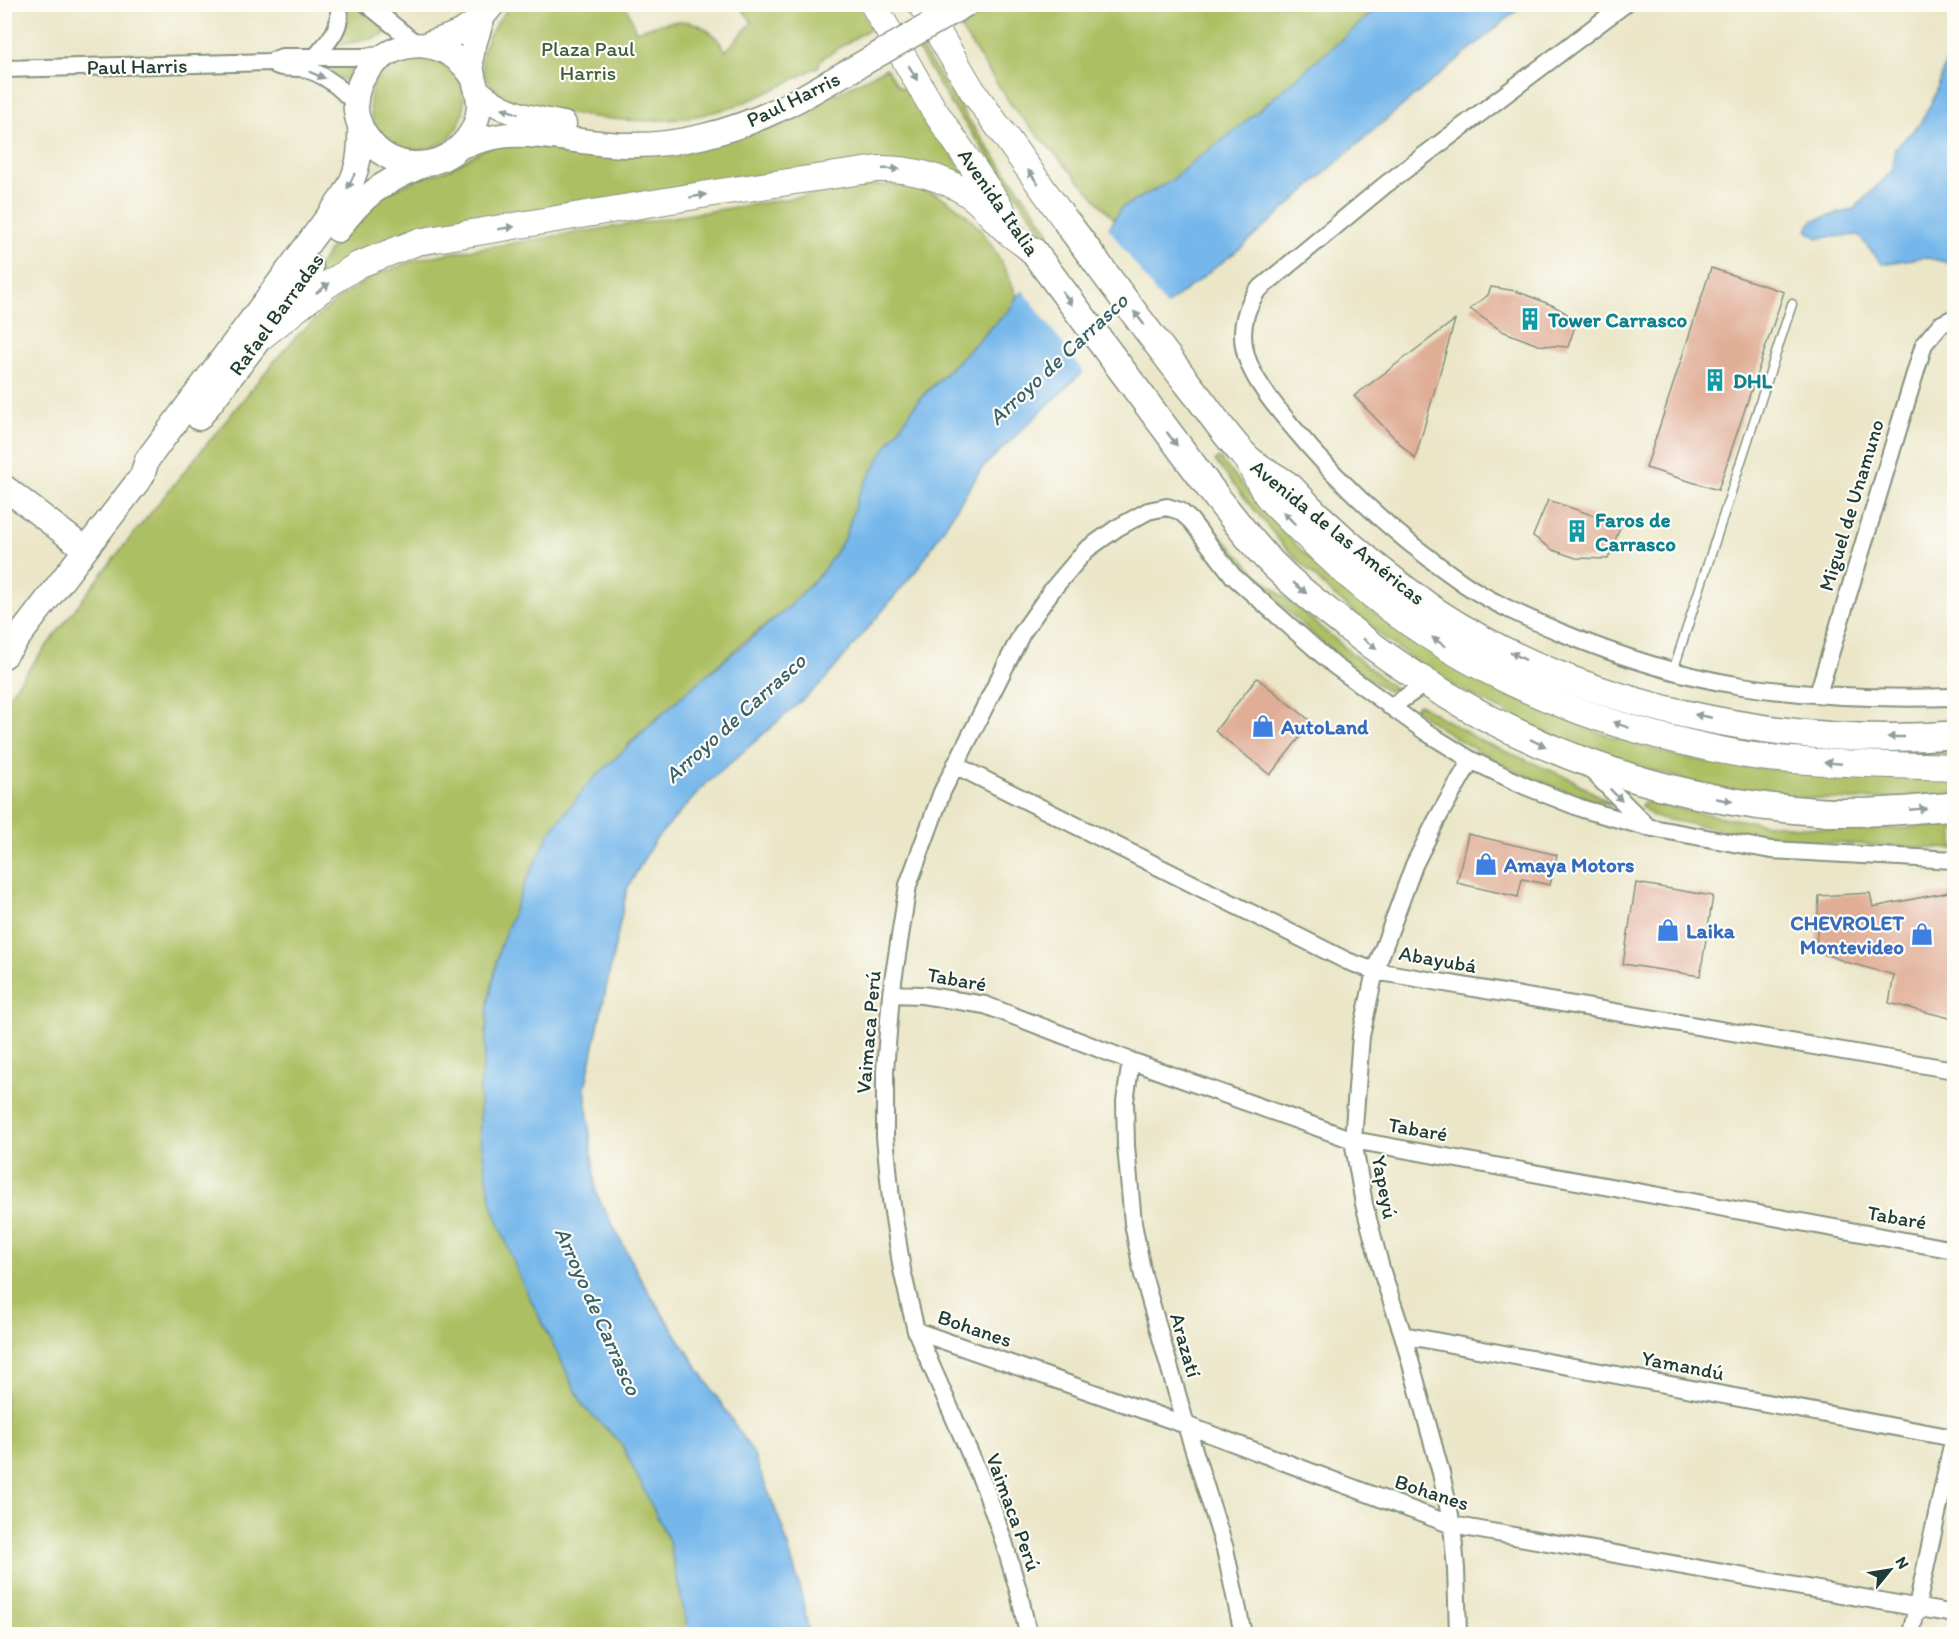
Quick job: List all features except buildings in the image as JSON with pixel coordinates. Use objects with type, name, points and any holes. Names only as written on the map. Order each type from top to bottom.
[{"type":"highway","name":"Avenida Italia","points":[[1068,224],[1174,365]]},
{"type":"highway","name":"Avenida Italia","points":[[1033,250],[1137,392],[1248,537],[1280,571],[1386,657],[1426,683]]},
{"type":"highway","name":"Avenida de las Américas","points":[[1174,365],[1247,458],[1289,487],[1355,549],[1400,586],[1437,611],[1468,631],[1526,660],[1577,682],[1668,710],[1755,727],[1845,737],[1954,735]]},
{"type":"highway","points":[[1426,683],[1494,723],[1584,763],[1641,782],[1725,801],[1826,812],[1872,812],[1954,806]]},
{"type":"main road","name":"Avenida Italia","points":[[873,4],[932,107],[996,203],[1033,250]]},
{"type":"main road","name":"Avenida Italia","points":[[921,4],[972,90],[1068,224]]},
{"type":"main road","name":"Paul Harris","points":[[462,146],[510,135],[531,135],[593,144],[631,145],[674,142],[716,132],[777,111],[943,4]]},
{"type":"main road","name":"Paul Harris","points":[[475,84],[491,102],[509,112],[534,119],[595,129],[631,131],[671,129],[711,122],[771,101],[848,65],[966,4]]},
{"type":"main road","name":"Rafael Barradas","points":[[4,656],[142,476],[147,460],[332,212],[351,183],[358,168],[361,148],[358,114],[359,86],[367,69],[380,55],[396,45],[422,42],[455,34],[488,12]]},
{"type":"main road","name":"Rafael Barradas","points":[[142,476],[158,470],[261,337],[356,207],[389,179],[450,155],[462,146],[471,134],[479,106],[471,60],[488,12]]},
{"type":"main road","points":[[422,42],[444,48],[455,55],[465,65],[475,84]]},
{"type":"main road","points":[[358,114],[367,138],[378,150],[399,161],[423,165]]},
{"type":"main road","points":[[261,337],[327,285],[358,265],[417,242],[720,192],[878,169],[893,168],[944,180],[971,196],[1006,231],[1033,250]]},
{"type":"main road","points":[[1247,458],[1269,498],[1366,591],[1447,648],[1489,672],[1570,708],[1640,732],[1714,749],[1767,758],[1844,764],[1954,767]]},
{"type":"main road","points":[[4,488],[85,549]]},
{"type":"street","points":[[316,56],[338,26],[339,4]]},
{"type":"street","points":[[367,4],[422,42]]},
{"type":"street","name":"Avenida de las Américas","points":[[1625,4],[1384,185],[1257,291],[1249,304],[1244,321],[1244,343],[1248,364],[1261,388],[1340,481],[1384,523],[1465,584],[1516,612],[1616,654],[1740,686],[1889,699],[1954,697]]},
{"type":"street","name":"Paul Harris","points":[[4,69],[270,62],[282,57],[380,55]]},
{"type":"street","name":"Paul Harris","points":[[270,62],[280,67],[300,68],[320,74],[335,84],[358,114]]},
{"type":"street","name":"Miguel de Unamuno","points":[[1818,694],[1924,344],[1932,332],[1954,318]]},
{"type":"street","name":"Vaimaca Perú","points":[[1028,1635],[1019,1593],[985,1488],[916,1331],[902,1270],[891,1199],[885,1137],[885,1071],[891,994],[908,885],[942,792],[1023,633],[1052,590],[1086,550],[1117,528],[1148,511],[1167,507],[1180,511],[1191,521],[1233,576],[1284,622],[1335,666],[1389,706]]},
{"type":"street","points":[[1389,706],[1426,683]]},
{"type":"street","points":[[1389,706],[1425,732],[1471,760],[1525,786],[1583,809],[1647,827],[1771,850],[1954,860]]},
{"type":"street","name":"Yapeyú","points":[[1458,1635],[1452,1525],[1441,1473],[1364,1204],[1353,1140],[1361,1036],[1375,971],[1414,865],[1471,760]]},
{"type":"street","points":[[1584,763],[1647,827]]},
{"type":"street","name":"Abayubá","points":[[955,765],[1347,961],[1375,971],[1954,1070]]},
{"type":"street","name":"Tabaré","points":[[891,994],[922,995],[985,1005],[1131,1061],[1353,1140],[1954,1250]]},
{"type":"street","name":"Arazatí","points":[[1131,1061],[1125,1101],[1126,1146],[1133,1223],[1143,1275],[1186,1425],[1225,1549],[1243,1635]]},
{"type":"street","name":"Bohanes","points":[[916,1331],[1186,1425],[1452,1525],[1954,1614]]},
{"type":"street","name":"Yamandú","points":[[1403,1335],[1954,1437]]},
{"type":"street","points":[[1911,1635],[1954,1437]]},
{"type":"lane","points":[[1673,670],[1792,304]]},
{"type":"green space","name":"Plaza Paul Harris","points":[[511,4],[626,5],[636,31],[663,23],[697,24],[717,38],[726,51],[752,22],[739,5],[857,5],[871,28],[826,56],[819,62],[819,66],[738,105],[703,115],[670,120],[625,120],[531,107],[513,101],[494,88],[485,76],[483,51],[490,34]]},
{"type":"green space","points":[[347,5],[363,5],[392,31],[371,39],[336,46],[347,20]]},
{"type":"green space","points":[[998,5],[1380,5],[1237,129],[1171,181],[1121,208],[1114,219],[1014,109],[960,28]]},
{"type":"green space","points":[[922,49],[976,131],[1040,218],[1049,234],[1045,235],[951,104],[918,50]]},
{"type":"green space","points":[[417,56],[435,59],[451,69],[461,85],[464,103],[461,121],[451,137],[435,147],[417,150],[399,147],[383,137],[373,121],[370,103],[373,85],[383,69],[399,59]]},
{"type":"green space","points":[[307,62],[353,64],[346,81]]},
{"type":"green space","points":[[886,68],[898,86],[910,92],[970,182],[947,173],[643,197],[311,280],[326,255],[370,200],[423,177],[448,170],[482,150],[501,144],[637,152],[833,90],[836,94]]},
{"type":"green space","points":[[873,185],[910,186],[930,192],[964,212],[977,226],[1000,259],[1017,296],[1011,308],[918,400],[858,496],[845,538],[823,571],[789,607],[740,645],[630,742],[500,946],[488,1004],[480,1088],[519,1276],[584,1407],[621,1443],[669,1541],[689,1634],[5,1634],[5,700],[118,553],[277,358],[298,335],[340,297],[375,275],[419,259],[444,254]]},
{"type":"green space","points":[[1219,458],[1290,539],[1337,583],[1417,643],[1506,693],[1600,733],[1696,760],[1801,772],[1954,778],[1954,794],[1853,800],[1770,797],[1713,788],[1578,749],[1440,679],[1385,639],[1329,591],[1282,544],[1215,461]]},
{"type":"green space","points":[[1204,518],[1260,577],[1396,690],[1387,691],[1334,654],[1255,581],[1205,523]]},
{"type":"green space","points":[[1419,704],[1481,741],[1571,779],[1613,805],[1560,789],[1509,768],[1436,725],[1414,709]]},
{"type":"green space","points":[[1954,747],[1954,755],[1862,752],[1862,748]]},
{"type":"green space","points":[[1651,802],[1726,818],[1802,827],[1878,829],[1954,823],[1954,849],[1773,840],[1654,817],[1641,806],[1643,803]]},
{"type":"water","name":"Arroyo de Carrasco","points":[[1380,5],[1523,5],[1370,133],[1242,247],[1096,359],[982,468],[919,567],[823,682],[705,785],[655,840],[627,889],[585,1088],[596,1193],[644,1285],[752,1451],[783,1529],[801,1592],[809,1634],[689,1634],[669,1541],[621,1443],[584,1407],[519,1276],[492,1205],[480,1137],[480,1088],[488,1004],[500,947],[523,887],[551,831],[588,784],[678,699],[789,607],[823,571],[845,538],[858,496],[886,447],[919,400],[1011,308],[1017,296],[1110,227],[1121,208],[1171,181],[1237,129]]},
{"type":"water","points":[[1954,34],[1954,264],[1924,257],[1882,264],[1858,235],[1817,238],[1807,230],[1812,221],[1854,209],[1892,171],[1895,148],[1919,125],[1935,96]]},
{"type":"pier","points":[[1107,226],[1167,308],[1098,361],[1085,374],[1022,289]]},
{"type":"place","name":"Tower Carrasco","points":[[1530,319]]},
{"type":"place","name":"DHL","points":[[1715,380]]},
{"type":"place","name":"Faros de Carrasco","points":[[1577,531]]},
{"type":"place","name":"AutoLand","points":[[1263,726]]},
{"type":"place","name":"Amaya Motors","points":[[1486,864]]},
{"type":"place","name":"Laika","points":[[1668,930]]},
{"type":"place","name":"CHEVROLET Montevideo","points":[[1922,934]]}]
